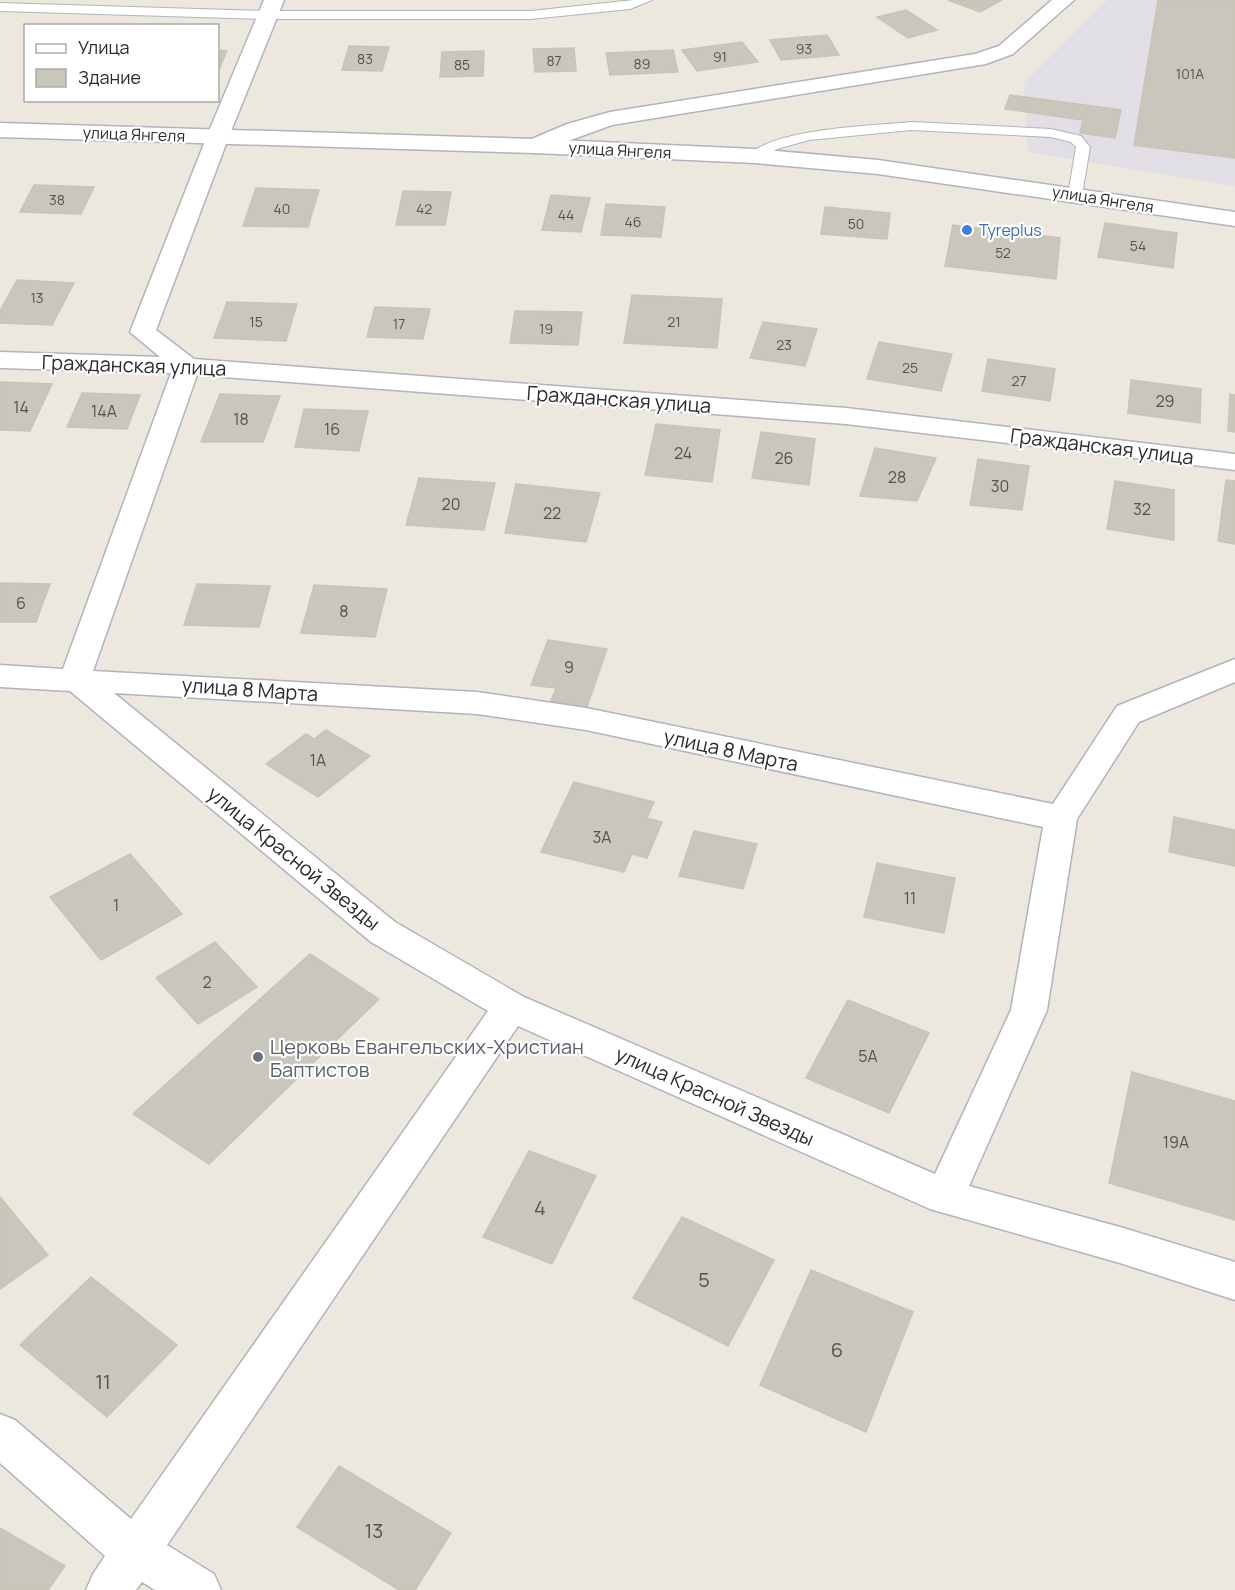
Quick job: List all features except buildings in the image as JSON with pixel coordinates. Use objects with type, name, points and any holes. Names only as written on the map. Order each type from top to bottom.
[{"type":"street","points":[[535,146],[575,129],[610,119],[979,60],[1006,50],[1064,0]]},
{"type":"street","points":[[75,678],[187,366],[142,332],[218,136],[271,8]]},
{"type":"street","name":"улица Янгеля","points":[[0,130],[535,146],[755,156],[878,167],[1235,219]]},
{"type":"street","name":"Гражданская улица","points":[[0,360],[187,366],[846,416],[1235,462]]},
{"type":"street","points":[[945,1197],[1029,1010],[1061,818],[1128,714],[1235,670]]},
{"type":"street","name":"улица 8 Марта","points":[[0,676],[75,678],[477,703],[586,719],[1061,818]]},
{"type":"street","name":"улица Красной Звезды","points":[[75,678],[383,932],[511,1007],[945,1197],[1120,1245],[1235,1281]]},
{"type":"street","points":[[109,1590],[511,1007]]},
{"type":"street","points":[[0,1435],[135,1552],[198,1590]]},
{"type":"lane","points":[[0,7],[271,8],[531,15],[630,5],[646,0]]},
{"type":"lane","points":[[755,156],[772,146],[808,136],[872,128],[911,126],[1052,133],[1076,139],[1083,147],[1075,195]]},
{"type":"shaded area","points":[[1107,0],[1235,0],[1235,186],[1028,152],[1024,83]]},
{"type":"place","name":"Tyreplus","points":[[967,230]]},
{"type":"place","name":"Церковь Евангельских-Христиан Баптистов","points":[[258,1057]]}]
